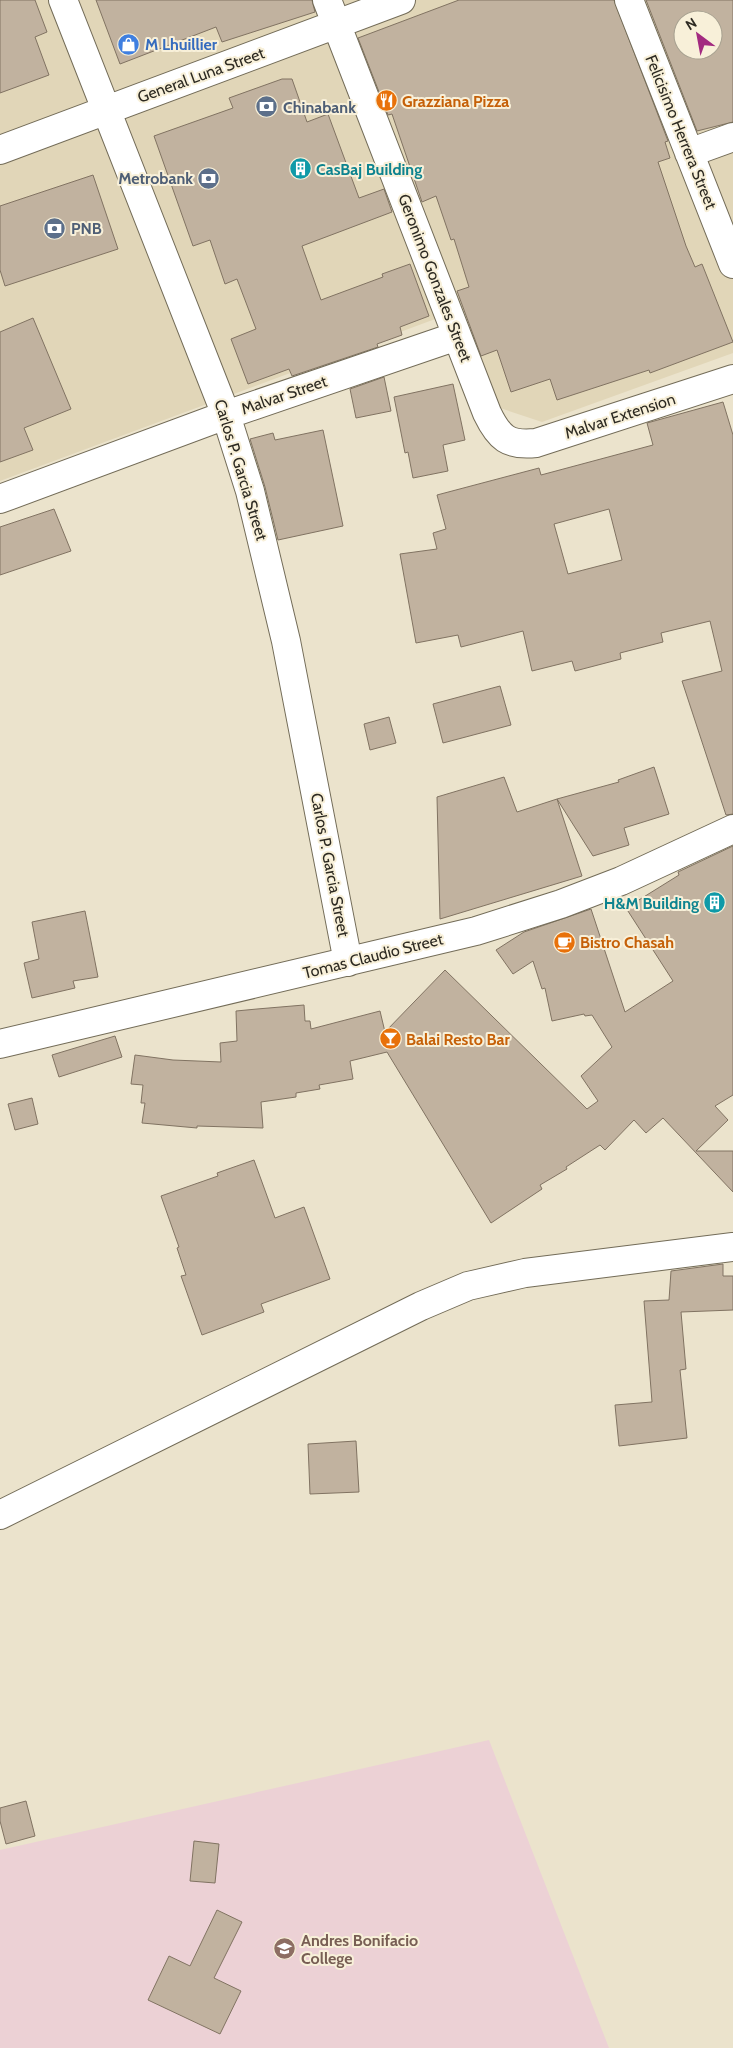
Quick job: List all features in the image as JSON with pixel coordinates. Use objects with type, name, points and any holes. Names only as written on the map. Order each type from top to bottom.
[{"type":"street","name":"Carlos P. Garcia Street","points":[[63,0],[226,415],[250,491],[277,603],[348,962]]},
{"type":"street","name":"General Luna Street","points":[[0,150],[105,110],[332,12],[401,0]]},
{"type":"street","name":"Felicisimo Herrera Street","points":[[629,0],[733,264]]},
{"type":"street","name":"Geronimo Gonzales Street","points":[[332,12],[457,336],[494,427],[506,440]]},
{"type":"street","points":[[689,153],[733,137]]},
{"type":"street","name":"Malvar Street","points":[[0,499],[226,415],[457,336]]},
{"type":"street","name":"Malvar Extension","points":[[506,440],[520,444],[536,443],[733,379]]},
{"type":"street","name":"Tomas Claudio Street","points":[[0,1044],[476,931],[561,904],[622,881],[733,829]]},
{"type":"street","points":[[0,1515],[421,1306],[468,1286],[525,1273],[733,1247]]},
{"type":"shaded area","points":[[0,0],[733,0],[733,353],[542,422],[497,407],[462,309],[0,481]]},
{"type":"shaded area","name":"Andres Bonifacio College","points":[[489,1740],[609,2048],[0,2048],[0,1850]]},
{"type":"building","points":[[0,0],[35,0],[47,32],[35,37],[49,75],[0,93]]},
{"type":"building","points":[[96,0],[312,0],[315,12],[222,42],[216,27],[120,64]]},
{"type":"building","points":[[459,0],[614,0],[668,141],[665,142],[670,158],[658,162],[686,246],[695,267],[702,264],[733,342],[650,373],[649,370],[557,400],[550,379],[511,392],[497,350],[481,356],[457,291],[469,287],[454,239],[451,240],[436,196],[422,202],[392,114],[388,115],[358,38]]},
{"type":"building","points":[[646,0],[733,0],[733,122],[697,131]]},
{"type":"building","points":[[282,79],[292,79],[307,122],[328,114],[359,198],[384,189],[392,212],[302,246],[321,300],[383,277],[382,274],[410,264],[429,316],[400,327],[402,335],[377,344],[378,347],[292,376],[289,369],[248,384],[231,339],[256,329],[237,279],[225,284],[210,240],[193,246],[154,136],[233,108],[229,98]]},
{"type":"building","name":"PNB","points":[[93,175],[118,249],[5,286],[0,270],[0,206]]},
{"type":"building","points":[[33,318],[71,409],[24,428],[33,450],[0,462],[0,332]]},
{"type":"building","points":[[384,377],[391,411],[356,418],[350,389]]},
{"type":"building","points":[[453,384],[465,440],[443,445],[448,471],[413,478],[408,452],[405,453],[394,397]]},
{"type":"building","points":[[723,402],[733,435],[733,814],[726,815],[682,681],[722,671],[710,621],[661,633],[663,642],[620,653],[621,659],[575,671],[572,661],[532,671],[523,631],[461,647],[458,635],[416,643],[400,554],[437,549],[433,533],[446,529],[437,495],[539,468],[541,475],[653,445],[647,423]],"holes":[[[609,509],[622,560],[568,574],[554,524]]]},
{"type":"building","points":[[323,430],[343,526],[278,540],[265,487],[250,439],[273,433],[275,440]]},
{"type":"building","points":[[54,509],[71,551],[0,575],[0,527]]},
{"type":"building","points":[[500,686],[511,725],[443,743],[433,704]]},
{"type":"building","points":[[389,717],[396,743],[370,750],[364,724]]},
{"type":"building","points":[[654,767],[669,814],[624,828],[629,845],[593,856],[557,799],[619,782],[618,780]]},
{"type":"building","points":[[504,777],[517,812],[557,799],[582,876],[440,919],[437,797]]},
{"type":"building","points":[[733,846],[733,1095],[715,1106],[728,1120],[696,1151],[733,1151],[733,1192],[663,1118],[646,1133],[634,1120],[605,1150],[600,1145],[566,1167],[567,1169],[540,1185],[542,1189],[491,1223],[387,1052],[350,1061],[353,1079],[319,1085],[320,1089],[296,1093],[296,1097],[261,1102],[263,1128],[197,1126],[197,1128],[142,1123],[145,1103],[141,1103],[143,1085],[131,1084],[135,1055],[173,1060],[221,1062],[220,1043],[237,1041],[236,1011],[257,1009],[304,1005],[305,1021],[310,1021],[311,1029],[380,1011],[385,1032],[445,970],[587,1109],[598,1101],[581,1076],[612,1047],[592,1015],[585,1016],[584,1014],[552,1021],[545,988],[542,989],[533,961],[513,974],[496,950],[524,932],[591,909],[625,1012],[673,981],[626,908],[679,875],[678,872]]},
{"type":"building","points":[[85,911],[98,977],[73,981],[75,988],[32,998],[24,963],[39,959],[32,922]]},
{"type":"building","points":[[115,1036],[122,1057],[59,1077],[52,1055]]},
{"type":"building","points":[[32,1098],[38,1124],[15,1130],[8,1104]]},
{"type":"building","points":[[254,1160],[275,1218],[304,1207],[330,1279],[261,1304],[264,1312],[202,1335],[181,1276],[186,1275],[177,1248],[179,1247],[161,1196],[218,1176],[217,1173]]},
{"type":"building","points":[[723,1264],[723,1276],[733,1276],[733,1310],[681,1312],[686,1369],[680,1370],[687,1438],[619,1446],[615,1405],[652,1402],[644,1301],[669,1300],[671,1271]]},
{"type":"building","points":[[356,1441],[359,1492],[310,1494],[308,1444]]},
{"type":"building","points":[[26,1801],[35,1836],[6,1844],[0,1821],[0,1808]]},
{"type":"building","points":[[194,1841],[219,1844],[215,1883],[190,1881]]},
{"type":"building","points":[[217,1910],[242,1922],[214,1978],[241,1991],[220,2034],[148,2000],[169,1956],[190,1966]]},
{"type":"place","name":"M Lhuillier","points":[[129,44]]},
{"type":"place","name":"Grazziana Pizza","points":[[386,101]]},
{"type":"place","name":"Chinabank","points":[[267,107]]},
{"type":"place","name":"CasBaj Building","points":[[300,169]]},
{"type":"place","name":"Metrobank","points":[[209,178]]},
{"type":"place","name":"PNB","points":[[55,228]]},
{"type":"place","name":"H&M Building","points":[[715,903]]},
{"type":"place","name":"Bistro Chasah","points":[[564,942]]},
{"type":"place","name":"Balai Resto Bar","points":[[390,1039]]},
{"type":"place","name":"Andres Bonifacio College","points":[[285,1949]]}]
